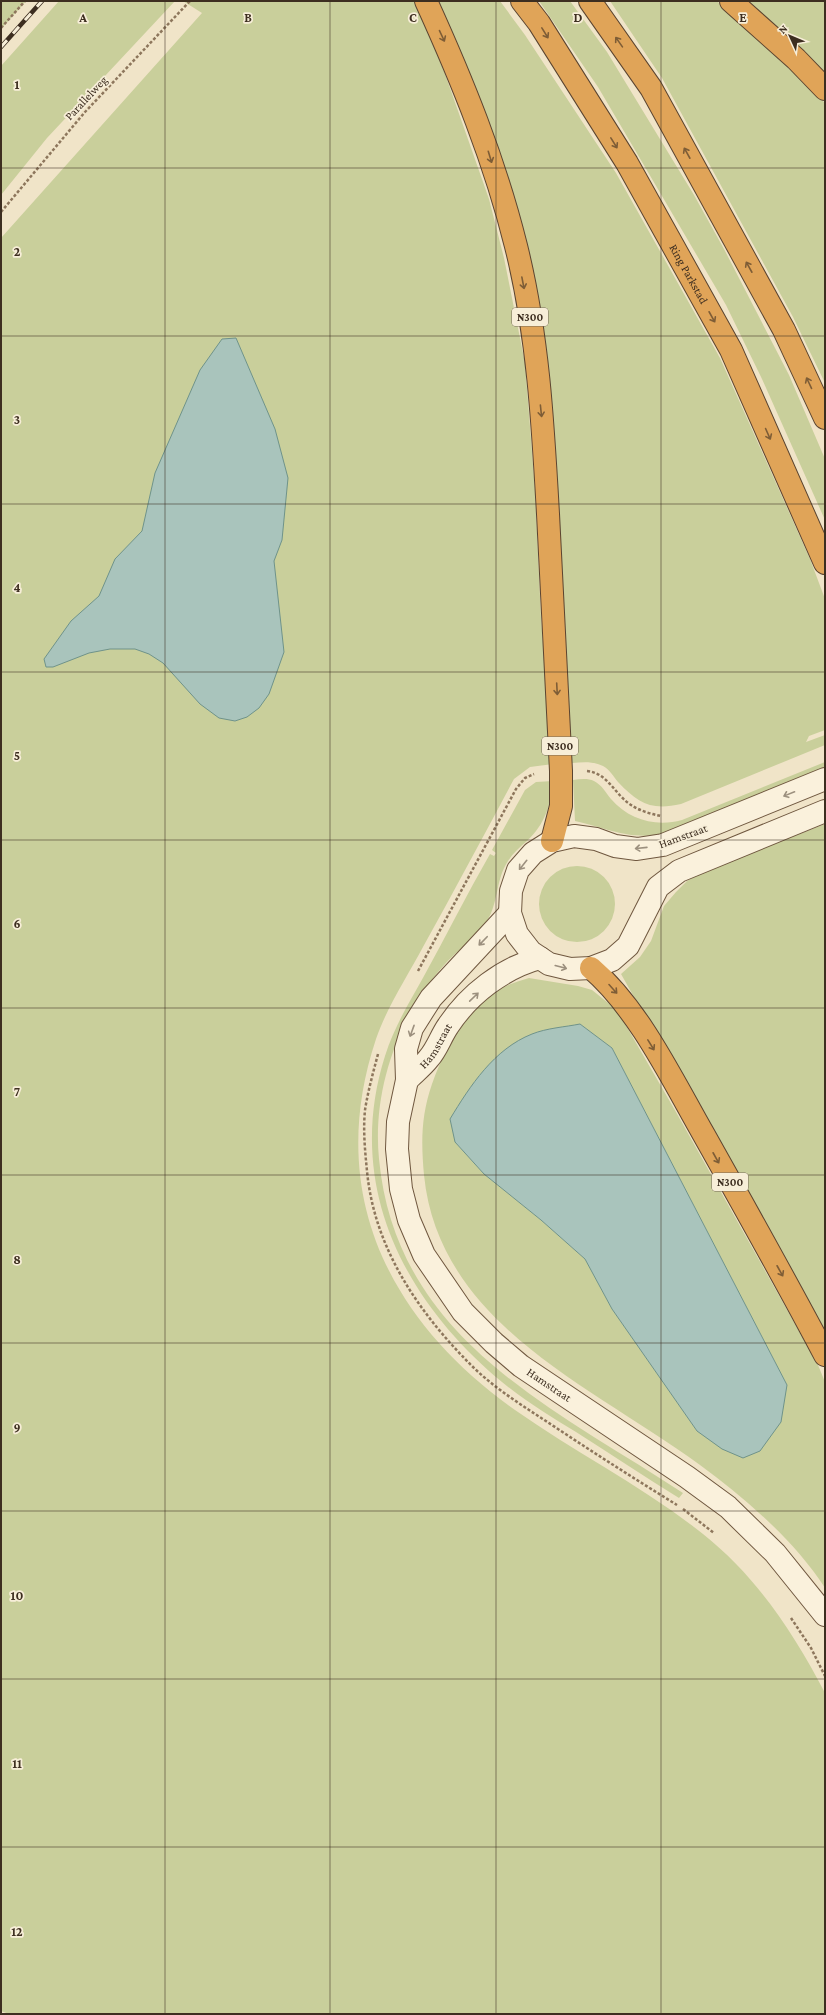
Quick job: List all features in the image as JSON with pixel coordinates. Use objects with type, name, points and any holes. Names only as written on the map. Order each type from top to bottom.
[{"type":"highway","name":"N300","points":[[426,1],[465,90],[484,139],[501,193],[516,247],[536,357],[543,431],[561,772],[562,806],[552,841]]},
{"type":"highway","name":"Ring Parkstad","points":[[522,1],[539,23],[627,163],[731,350],[825,563]]},
{"type":"highway","points":[[590,1],[651,88],[784,330],[825,418]]},
{"type":"highway","points":[[731,1],[796,59],[825,89]]},
{"type":"highway","name":"N300","points":[[591,968],[606,980],[623,999],[668,1073],[800,1307],[825,1355]]},
{"type":"street","name":"Hamstraat","points":[[825,779],[663,845],[637,849],[615,846],[596,838],[574,836],[552,841],[533,852],[518,870],[511,891],[510,913],[517,934],[531,952],[549,964],[570,970],[591,968],[612,960],[628,946],[658,887],[679,871],[825,811]]},
{"type":"street","name":"Hamstraat","points":[[510,913],[431,998],[420,1013],[412,1028],[406,1049],[407,1080],[398,1122],[397,1149],[401,1189],[409,1220],[424,1255],[464,1312],[494,1343],[521,1366],[687,1477],[728,1507],[775,1553],[825,1615]]},
{"type":"street","name":"Hamstraat","points":[[407,1080],[429,1058],[448,1026],[475,995],[496,978],[525,963],[540,958]]},
{"type":"path","points":[[1,28],[25,1]]},
{"type":"path","name":"Parallelweg","points":[[1,212],[85,112],[190,1]]},
{"type":"green space","points":[[1,1],[26,1],[1,29]]},
{"type":"green space","points":[[59,1],[175,1],[47,138],[1,195],[1,66]]},
{"type":"green space","points":[[183,1],[415,1],[444,71],[489,199],[504,258],[525,363],[535,490],[541,618],[553,764],[530,767],[514,779],[386,1015],[376,1039],[362,1095],[358,1149],[364,1200],[379,1248],[402,1293],[433,1336],[470,1374],[515,1410],[538,1426],[634,1485],[680,1517],[722,1550],[757,1587],[787,1627],[813,1671],[825,1693],[825,2014],[9,2014],[1,2011],[1,238],[202,13]]},
{"type":"green space","points":[[435,1],[500,1],[525,35],[616,173],[720,358],[810,559],[825,599],[825,730],[809,736],[806,742],[825,735],[825,745],[681,804],[670,806],[653,806],[639,800],[618,782],[610,771],[599,764],[584,762],[572,763],[565,631],[543,355]]},
{"type":"green space","points":[[539,1],[570,1],[607,52],[694,195],[724,249],[789,375],[825,459],[825,520],[762,379],[726,305],[598,87]]},
{"type":"green space","points":[[610,1],[717,1],[790,68],[825,103],[825,383],[793,317],[662,78]]},
{"type":"green space","points":[[742,1],[825,1],[825,78]]},
{"type":"green space","points":[[825,762],[825,769],[665,834],[640,836],[629,835],[575,821],[573,780],[592,780],[602,787],[611,799],[626,812],[644,820],[662,823],[682,820]]},
{"type":"green space","points":[[553,781],[549,806],[543,821],[533,835],[512,855],[504,868],[493,909],[485,924],[468,943],[444,965],[427,987],[404,1026],[395,1047],[382,1091],[378,1136],[379,1159],[391,1221],[415,1274],[448,1320],[488,1360],[533,1396],[683,1493],[679,1498],[529,1402],[502,1382],[467,1350],[437,1315],[411,1277],[391,1237],[378,1194],[372,1150],[374,1104],[385,1056],[397,1025],[490,854],[494,856],[496,853],[492,850],[525,790],[536,782]]},
{"type":"green space","points":[[825,824],[825,1336],[621,974],[640,957],[651,941],[664,906],[687,881],[700,873]]},
{"type":"green space","points":[[569,866],[585,866],[598,872],[609,883],[615,896],[613,919],[598,936],[585,942],[569,942],[556,936],[541,919],[539,912],[539,896],[545,883],[562,868]]},
{"type":"green space","points":[[529,978],[578,986],[592,990],[617,1010],[818,1365],[825,1382],[825,1588],[813,1571],[784,1537],[751,1506],[700,1465],[570,1379],[528,1347],[490,1312],[459,1273],[436,1227],[424,1175],[422,1151],[424,1118],[432,1084],[452,1038],[474,1007],[493,992],[505,986]],"holes":[[[580,1024],[612,1048],[787,1385],[697,1431],[612,1309],[585,1259],[541,1220],[484,1174],[455,1142]]]},
{"type":"water","points":[[236,338],[275,429],[288,478],[282,540],[274,561],[284,652],[269,694],[259,708],[247,717],[235,721],[219,718],[200,704],[163,663],[149,654],[135,649],[110,649],[89,653],[53,667],[46,667],[44,659],[71,621],[99,596],[115,559],[142,531],[155,473],[200,370],[222,339]]},
{"type":"water","points":[[580,1024],[612,1048],[787,1385],[781,1422],[760,1451],[743,1458],[722,1449],[697,1431],[612,1309],[585,1259],[541,1220],[484,1174],[455,1142],[450,1119],[484,1070],[495,1059],[506,1049],[532,1034],[550,1029]]},
{"type":"railway","points":[[1,47],[42,1]]}]
